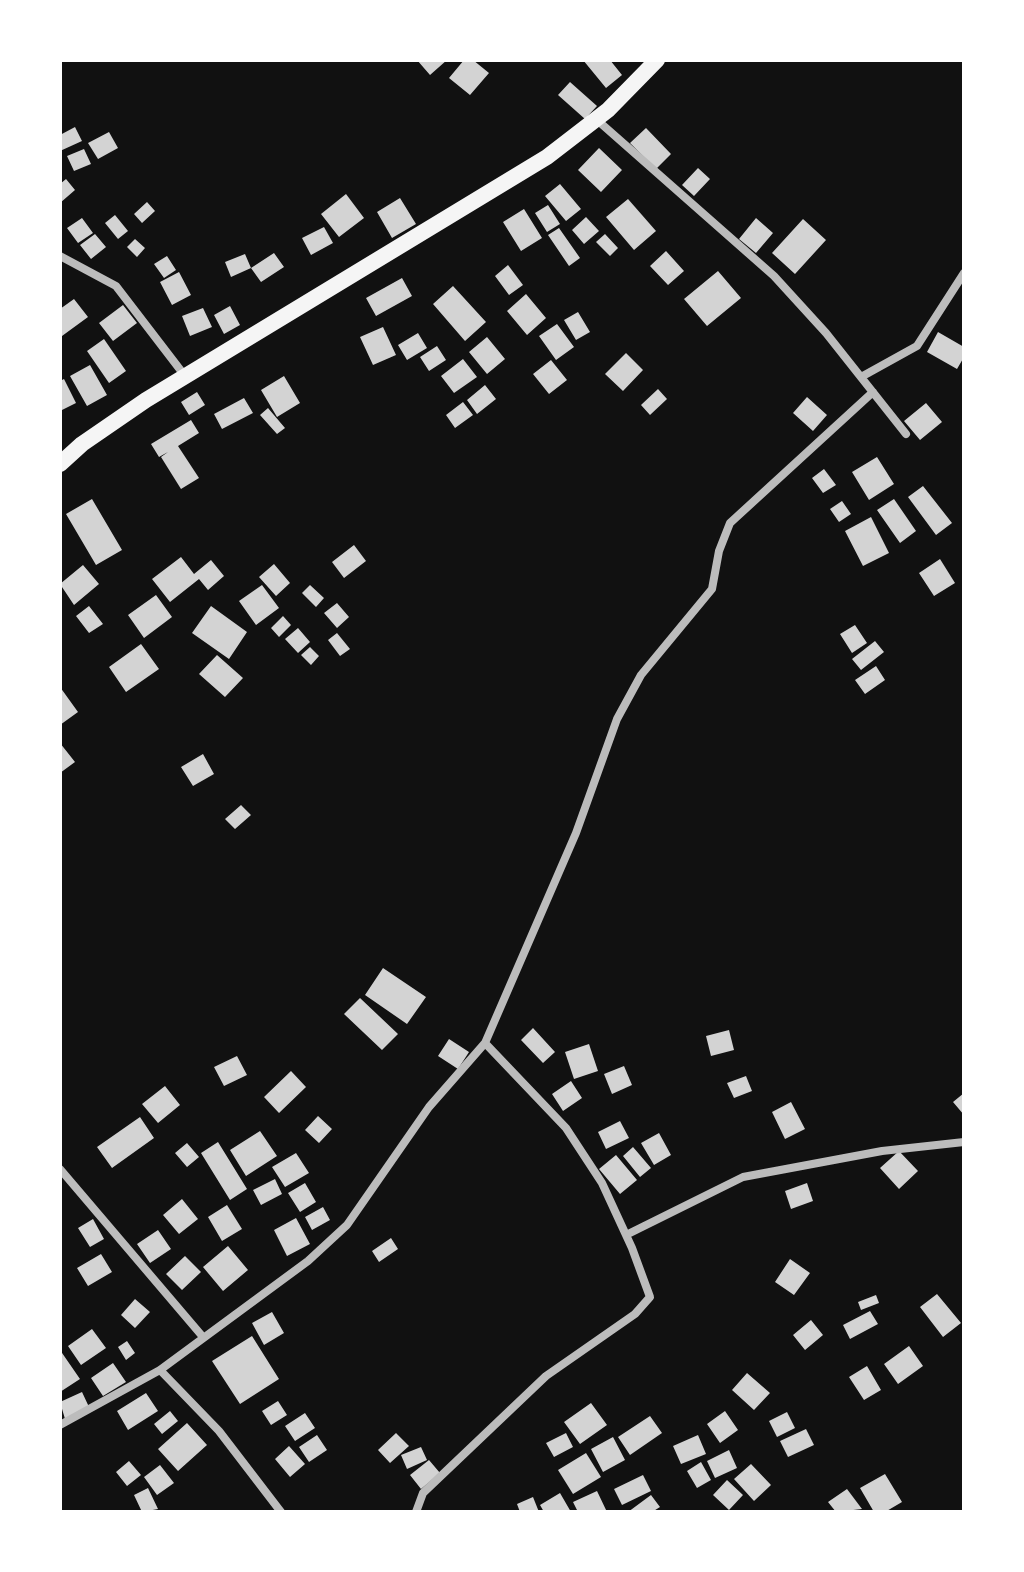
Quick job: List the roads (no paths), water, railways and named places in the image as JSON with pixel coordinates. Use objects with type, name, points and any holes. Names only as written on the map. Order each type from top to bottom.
[{"type":"main road","points":[[60,464],[125,413],[504,186],[596,119],[640,81],[657,60]]},
{"type":"street","points":[[596,119],[774,276],[906,434]]},
{"type":"street","points":[[60,256],[116,286],[185,376]]},
{"type":"street","points":[[861,377],[909,354],[917,346],[964,273]]},
{"type":"street","points":[[60,1425],[107,1403],[160,1370],[308,1261],[347,1225],[429,1107],[485,1043],[576,833],[617,719],[641,675],[712,589],[719,551],[730,523],[873,392]]},
{"type":"street","points":[[416,1512],[423,1493],[546,1376],[647,1303],[649,1292],[602,1183],[566,1128],[485,1043]]},
{"type":"street","points":[[626,1235],[743,1177],[867,1154],[964,1142]]},
{"type":"street","points":[[60,1169],[203,1337]]},
{"type":"street","points":[[160,1370],[219,1431],[281,1512]]}]
